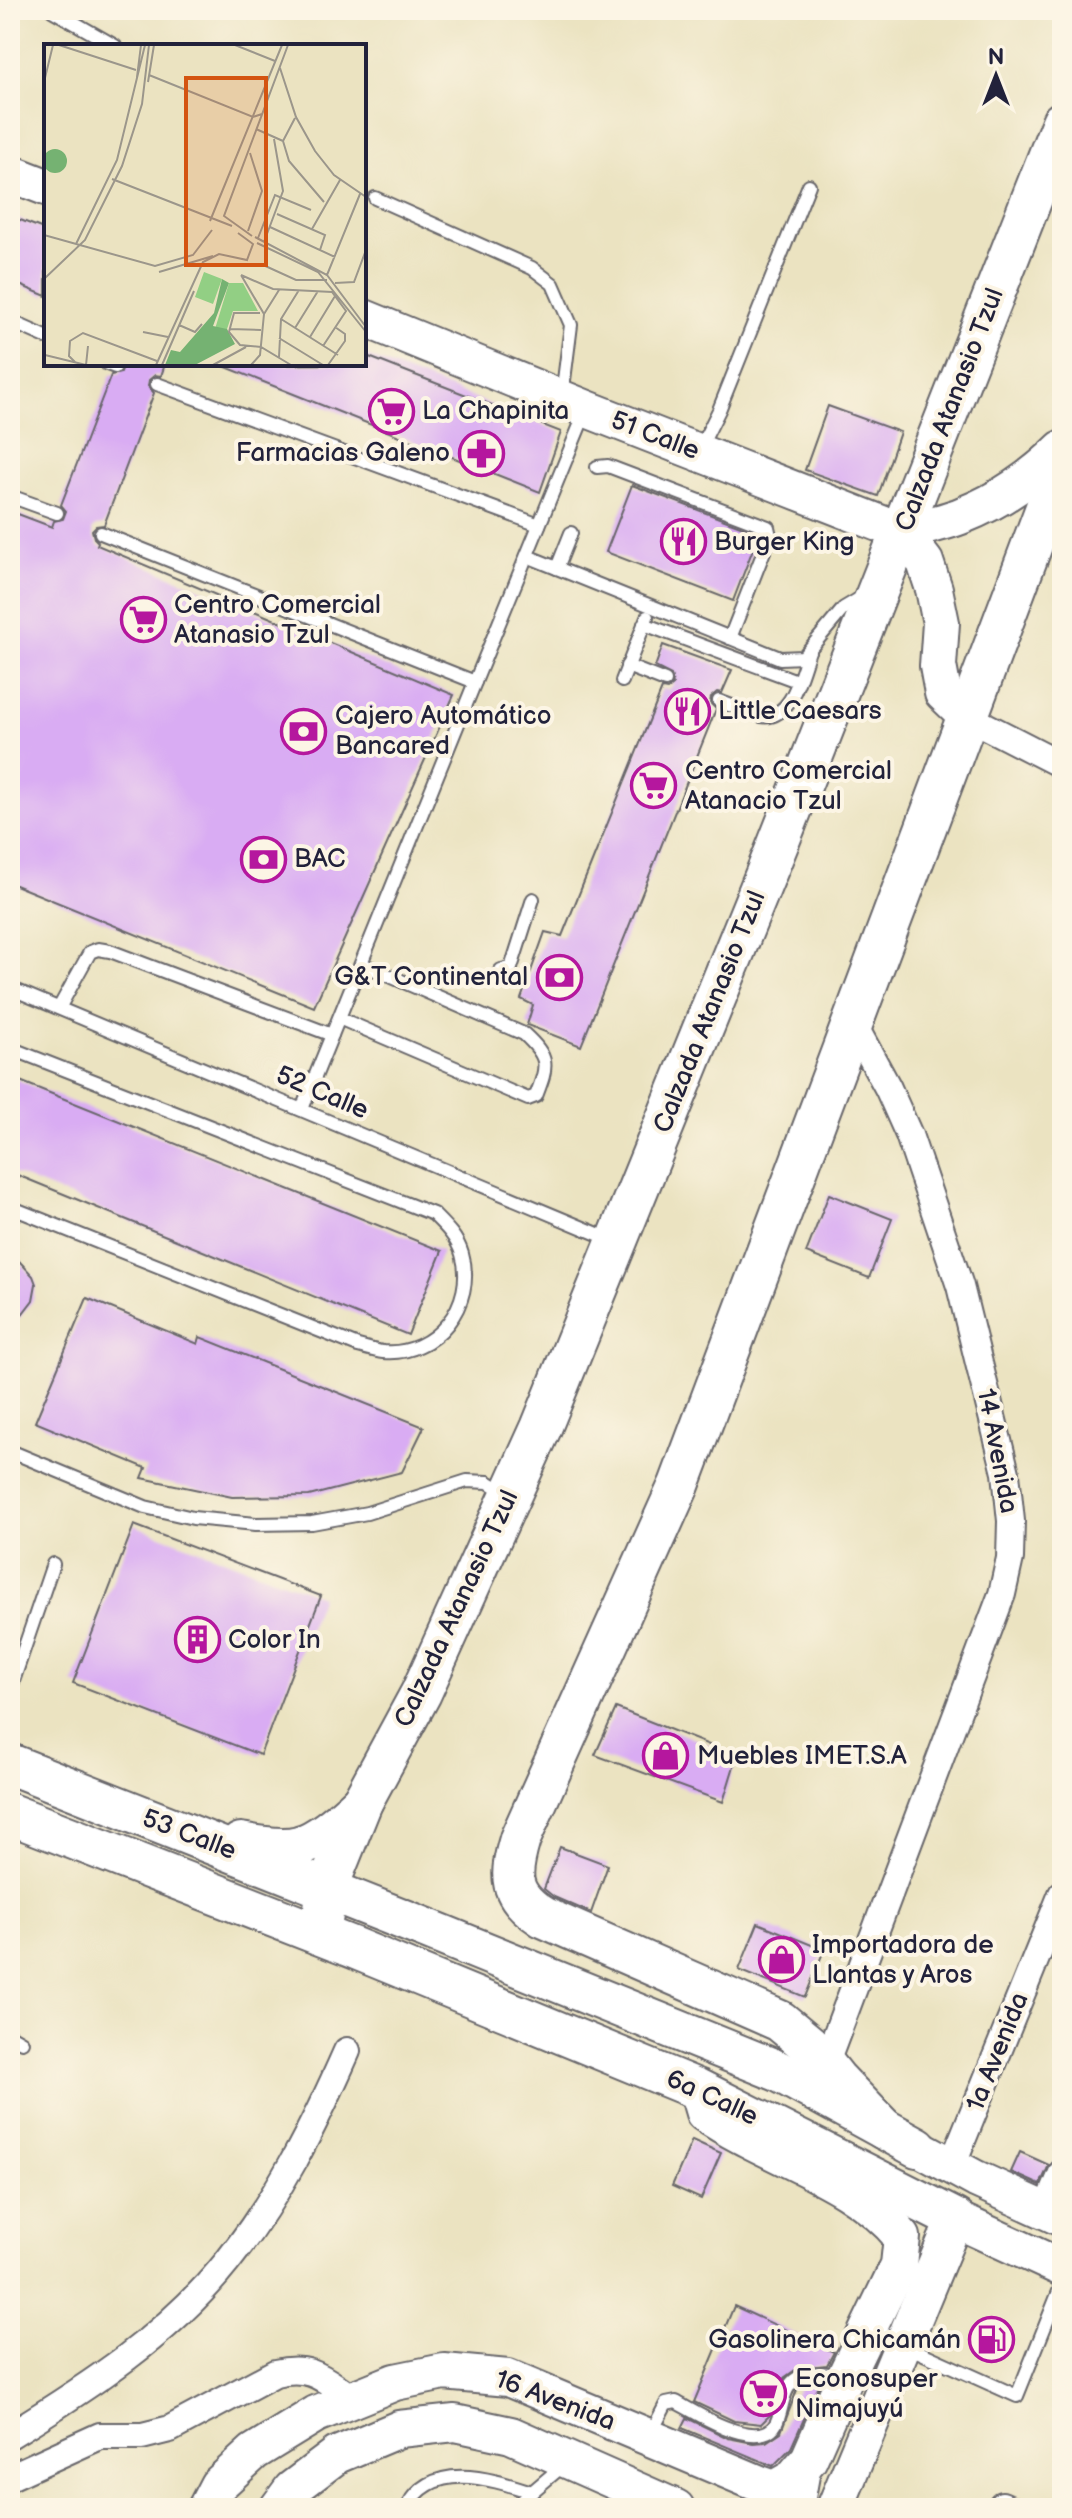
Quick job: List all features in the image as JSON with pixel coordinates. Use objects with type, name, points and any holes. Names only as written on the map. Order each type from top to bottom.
[{"type":"main road","name":"Calzada Atanasio Tzul","points":[[337,1941],[327,1889],[362,1802],[421,1693],[541,1428],[881,586],[1062,122]]},
{"type":"main road","points":[[10,173],[44,186]]},
{"type":"main road","name":"51 Calle","points":[[366,319],[902,532]]},
{"type":"main road","points":[[968,717],[943,693],[938,666],[941,623],[934,589],[925,562],[902,532],[962,516],[1003,495],[1062,449]]},
{"type":"main road","points":[[835,2508],[955,2219],[900,2138],[825,2065],[797,2033],[780,2021],[543,1917],[524,1905],[515,1889],[512,1868],[520,1839],[679,1485],[851,1020],[1062,465]]},
{"type":"main road","name":"53 Calle","points":[[10,1764],[369,1906]]},
{"type":"main road","points":[[171,1828],[259,1846],[299,1846],[334,1827],[362,1802]]},
{"type":"main road","name":"53 Calle","points":[[10,1814],[337,1941]]},
{"type":"main road","name":"6a Calle","points":[[369,1906],[778,2071],[900,2138],[1054,2215]]},
{"type":"main road","name":"6a Calle","points":[[337,1941],[697,2089],[955,2219],[1062,2268]]},
{"type":"main road","points":[[697,2089],[704,2113],[733,2133],[842,2187],[888,2219],[902,2237],[899,2265],[845,2377],[800,2482]]},
{"type":"main road","name":"16 Avenida","points":[[206,2508],[218,2485],[254,2452],[316,2414],[395,2382],[444,2372],[508,2378],[775,2489],[800,2482]]},
{"type":"main road","name":"16 Avenida","points":[[278,2508],[292,2489],[337,2455],[399,2429],[455,2423],[511,2435],[676,2508]]},
{"type":"street","points":[[968,717],[1062,765]]},
{"type":"street","name":"14 Avenida","points":[[825,2065],[1002,1594],[1010,1558],[1011,1521],[1006,1473],[960,1286],[909,1135],[888,1088],[851,1020]]},
{"type":"street","name":"1a Avenida","points":[[952,2165],[1062,1894]]},
{"type":"street","points":[[10,2435],[88,2388],[168,2323],[226,2263],[293,2166],[347,2051]]},
{"type":"street","points":[[1054,2215],[1062,2173]]},
{"type":"street","points":[[10,2477],[100,2436],[142,2436],[170,2429],[275,2373],[294,2368],[309,2370],[354,2399]]},
{"type":"lane","points":[[52,10],[112,44]]},
{"type":"lane","points":[[698,453],[719,410],[809,185]]},
{"type":"lane","points":[[302,1109],[539,525],[574,404],[571,325],[553,284],[532,268],[375,198]]},
{"type":"lane","points":[[10,321],[44,336]]},
{"type":"lane","points":[[157,384],[539,525]]},
{"type":"lane","points":[[597,467],[608,466],[768,527],[770,536],[730,638]]},
{"type":"lane","points":[[10,496],[57,513]]},
{"type":"lane","points":[[101,533],[475,682]]},
{"type":"lane","points":[[557,568],[571,533]]},
{"type":"lane","points":[[527,556],[780,658],[803,657],[809,651]]},
{"type":"lane","points":[[719,701],[763,716],[775,715],[788,705],[817,637],[844,608],[881,586]]},
{"type":"lane","points":[[622,681],[651,606]]},
{"type":"lane","points":[[644,624],[797,681]]},
{"type":"lane","points":[[627,666],[665,681]]},
{"type":"lane","points":[[501,970],[511,968],[533,899]]},
{"type":"lane","points":[[59,1008],[90,952],[98,949],[332,1035]]},
{"type":"lane","points":[[341,1019],[528,1099],[536,1096],[546,1069],[534,1043],[524,1034],[362,964]]},
{"type":"lane","name":"52 Calle","points":[[10,988],[617,1242]]},
{"type":"lane","points":[[10,1048],[433,1214],[451,1232],[462,1253],[466,1278],[462,1302],[449,1323],[431,1340],[409,1350],[383,1352],[358,1346],[10,1207]]},
{"type":"lane","points":[[10,1451],[145,1507],[193,1518],[256,1524],[312,1523],[367,1513],[467,1481],[488,1482],[511,1495]]},
{"type":"lane","points":[[10,1690],[53,1564]]},
{"type":"lane","points":[[10,2035],[22,2042]]},
{"type":"lane","points":[[905,2345],[1017,2396],[1062,2284]]},
{"type":"lane","points":[[649,2437],[666,2404],[676,2402],[733,2431],[764,2433],[774,2426],[788,2387],[796,2378],[804,2373],[845,2377]]},
{"type":"lane","points":[[513,2508],[568,2461]]},
{"type":"lane","points":[[407,2508],[413,2495],[441,2478],[492,2479],[532,2492]]},
{"type":"building","points":[[10,216],[44,229],[44,295],[10,281]]},
{"type":"building","points":[[366,356],[561,432],[540,492],[224,366],[366,366]]},
{"type":"building","name":"Centro Comercial Atanasio Tzul","points":[[123,366],[164,366],[161,376],[155,375],[149,380],[148,386],[154,393],[104,525],[92,530],[97,545],[454,695],[314,1007],[10,883],[10,511],[52,527],[54,521],[63,519],[66,511],[61,505],[111,375],[121,373]]},
{"type":"building","points":[[828,406],[900,432],[878,496],[805,470]]},
{"type":"building","name":"Burger King","points":[[632,485],[759,533],[733,601],[606,552]]},
{"type":"building","name":"Centro Comercial Atanacio Tzul","points":[[663,645],[732,670],[722,693],[717,692],[711,697],[710,703],[716,709],[581,1046],[527,1025],[533,1005],[521,999],[545,932],[562,936],[662,689],[667,690],[673,685],[671,675],[655,667]]},
{"type":"building","points":[[10,1077],[442,1251],[408,1335],[10,1172]]},
{"type":"building","points":[[829,1194],[892,1219],[869,1278],[806,1253]]},
{"type":"building","points":[[10,1251],[33,1276],[36,1284],[33,1300],[10,1330]]},
{"type":"building","points":[[87,1298],[198,1344],[200,1337],[424,1427],[402,1472],[309,1496],[232,1497],[142,1478],[146,1468],[35,1422]]},
{"type":"building","name":"Color In","points":[[134,1525],[321,1596],[260,1755],[73,1683]]},
{"type":"building","name":"Muebles IMET.S.A","points":[[616,1708],[737,1756],[723,1802],[595,1755]]},
{"type":"building","points":[[560,1847],[608,1865],[591,1913],[554,1897],[544,1889]]},
{"type":"building","name":"Importadora de Llantas y Aros","points":[[758,1923],[824,1950],[805,1997],[739,1970]]},
{"type":"building","points":[[692,2140],[721,2153],[701,2199],[672,2186]]},
{"type":"building","points":[[1020,2152],[1049,2165],[1040,2185],[1011,2172]]},
{"type":"building","points":[[734,2306],[834,2352],[827,2365],[798,2368],[784,2378],[776,2392],[770,2415],[761,2424],[734,2421],[694,2402]]},
{"type":"building","points":[[820,2383],[791,2448],[773,2466],[682,2428],[687,2418],[728,2438],[766,2442],[781,2432],[797,2390],[804,2385]]},
{"type":"place","name":"La Chapinita","points":[[391,411]]},
{"type":"place","name":"Farmacias Galeno","points":[[481,453]]},
{"type":"place","name":"Burger King","points":[[683,542]]},
{"type":"place","name":"Centro Comercial Atanasio Tzul","points":[[143,620]]},
{"type":"place","name":"Little Caesars","points":[[687,711]]},
{"type":"place","name":"Cajero Automático Bancared","points":[[304,731]]},
{"type":"place","name":"Centro Comercial Atanacio Tzul","points":[[654,786]]},
{"type":"place","name":"BAC","points":[[263,859]]},
{"type":"place","name":"G&T Continental","points":[[559,977]]},
{"type":"place","name":"Color In","points":[[197,1640]]},
{"type":"place","name":"Muebles IMET.S.A","points":[[666,1756]]},
{"type":"place","name":"Importadora de Llantas y Aros","points":[[781,1960]]},
{"type":"place","name":"Gasolinera Chicamán","points":[[992,2340]]},
{"type":"place","name":"Econosuper Nimajuyú","points":[[764,2394]]}]
